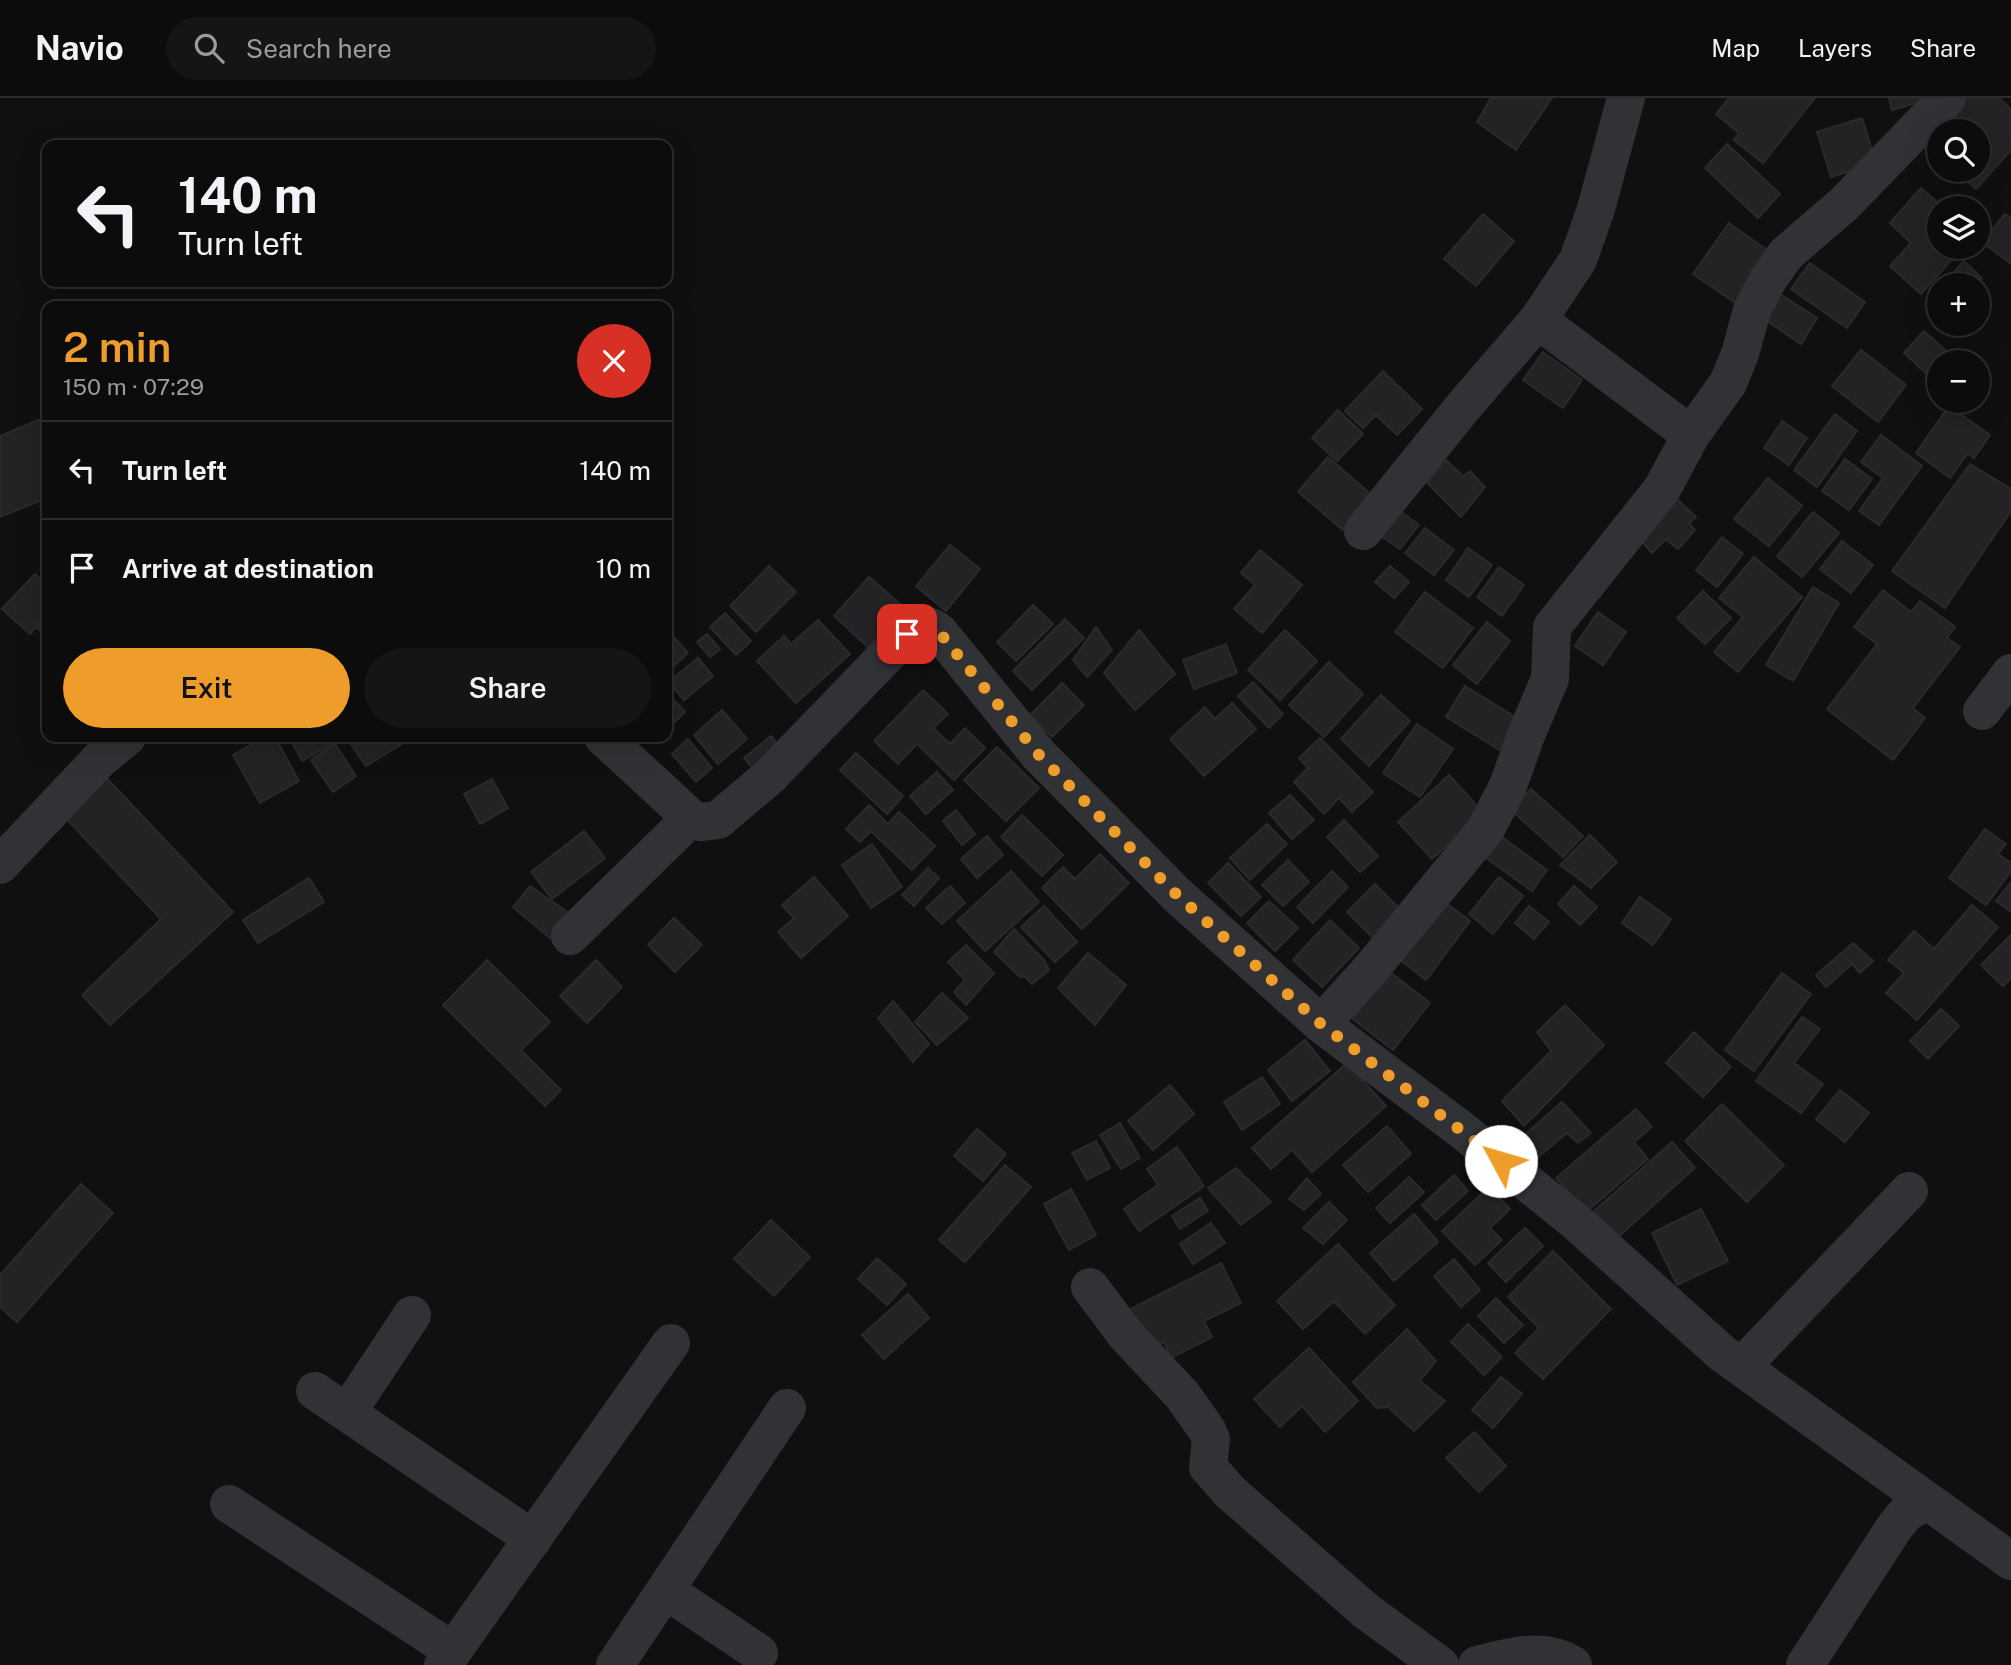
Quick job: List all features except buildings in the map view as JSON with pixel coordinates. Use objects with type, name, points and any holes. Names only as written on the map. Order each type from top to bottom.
[{"type":"street","points":[[1363,531],[1463,407],[1538,320],[1578,260],[1626,98]]},
{"type":"street","points":[[1321,1024],[1370,970],[1486,829],[1508,786],[1525,735],[1550,680],[1552,627],[1662,489],[1691,435],[1728,383],[1740,354],[1752,310],[1786,254],[1844,204],[1947,98]]},
{"type":"street","points":[[1538,320],[1691,435]]},
{"type":"street","points":[[608,742],[691,818],[700,822],[718,820],[770,776],[907,634],[923,624],[931,625],[1039,755],[1177,895],[1321,1024],[1463,1131],[1576,1222],[1741,1367],[2011,1562]]},
{"type":"street","points":[[1982,711],[2011,673]]},
{"type":"street","points":[[0,865],[92,766],[121,742]]},
{"type":"street","points":[[570,936],[691,818]]},
{"type":"street","points":[[1741,1367],[1909,1191]]},
{"type":"street","points":[[1090,1287],[1126,1335],[1183,1396],[1207,1430],[1211,1439],[1208,1463],[1210,1471],[1230,1492],[1367,1611],[1440,1665]]},
{"type":"street","points":[[347,1413],[412,1315]]},
{"type":"street","points":[[229,1504],[448,1658],[671,1343]]},
{"type":"street","points":[[315,1391],[533,1539]]},
{"type":"street","points":[[615,1665],[787,1408]]},
{"type":"street","points":[[1805,1665],[1894,1528],[1906,1513],[1927,1501]]},
{"type":"street","points":[[665,1590],[759,1653]]},
{"type":"street","points":[[1477,1665],[1508,1657],[1544,1654],[1573,1665]]},
{"type":"route","points":[[907,634],[923,624],[931,625],[939,632],[1039,755],[1177,895],[1321,1024],[1501,1161]]}]
